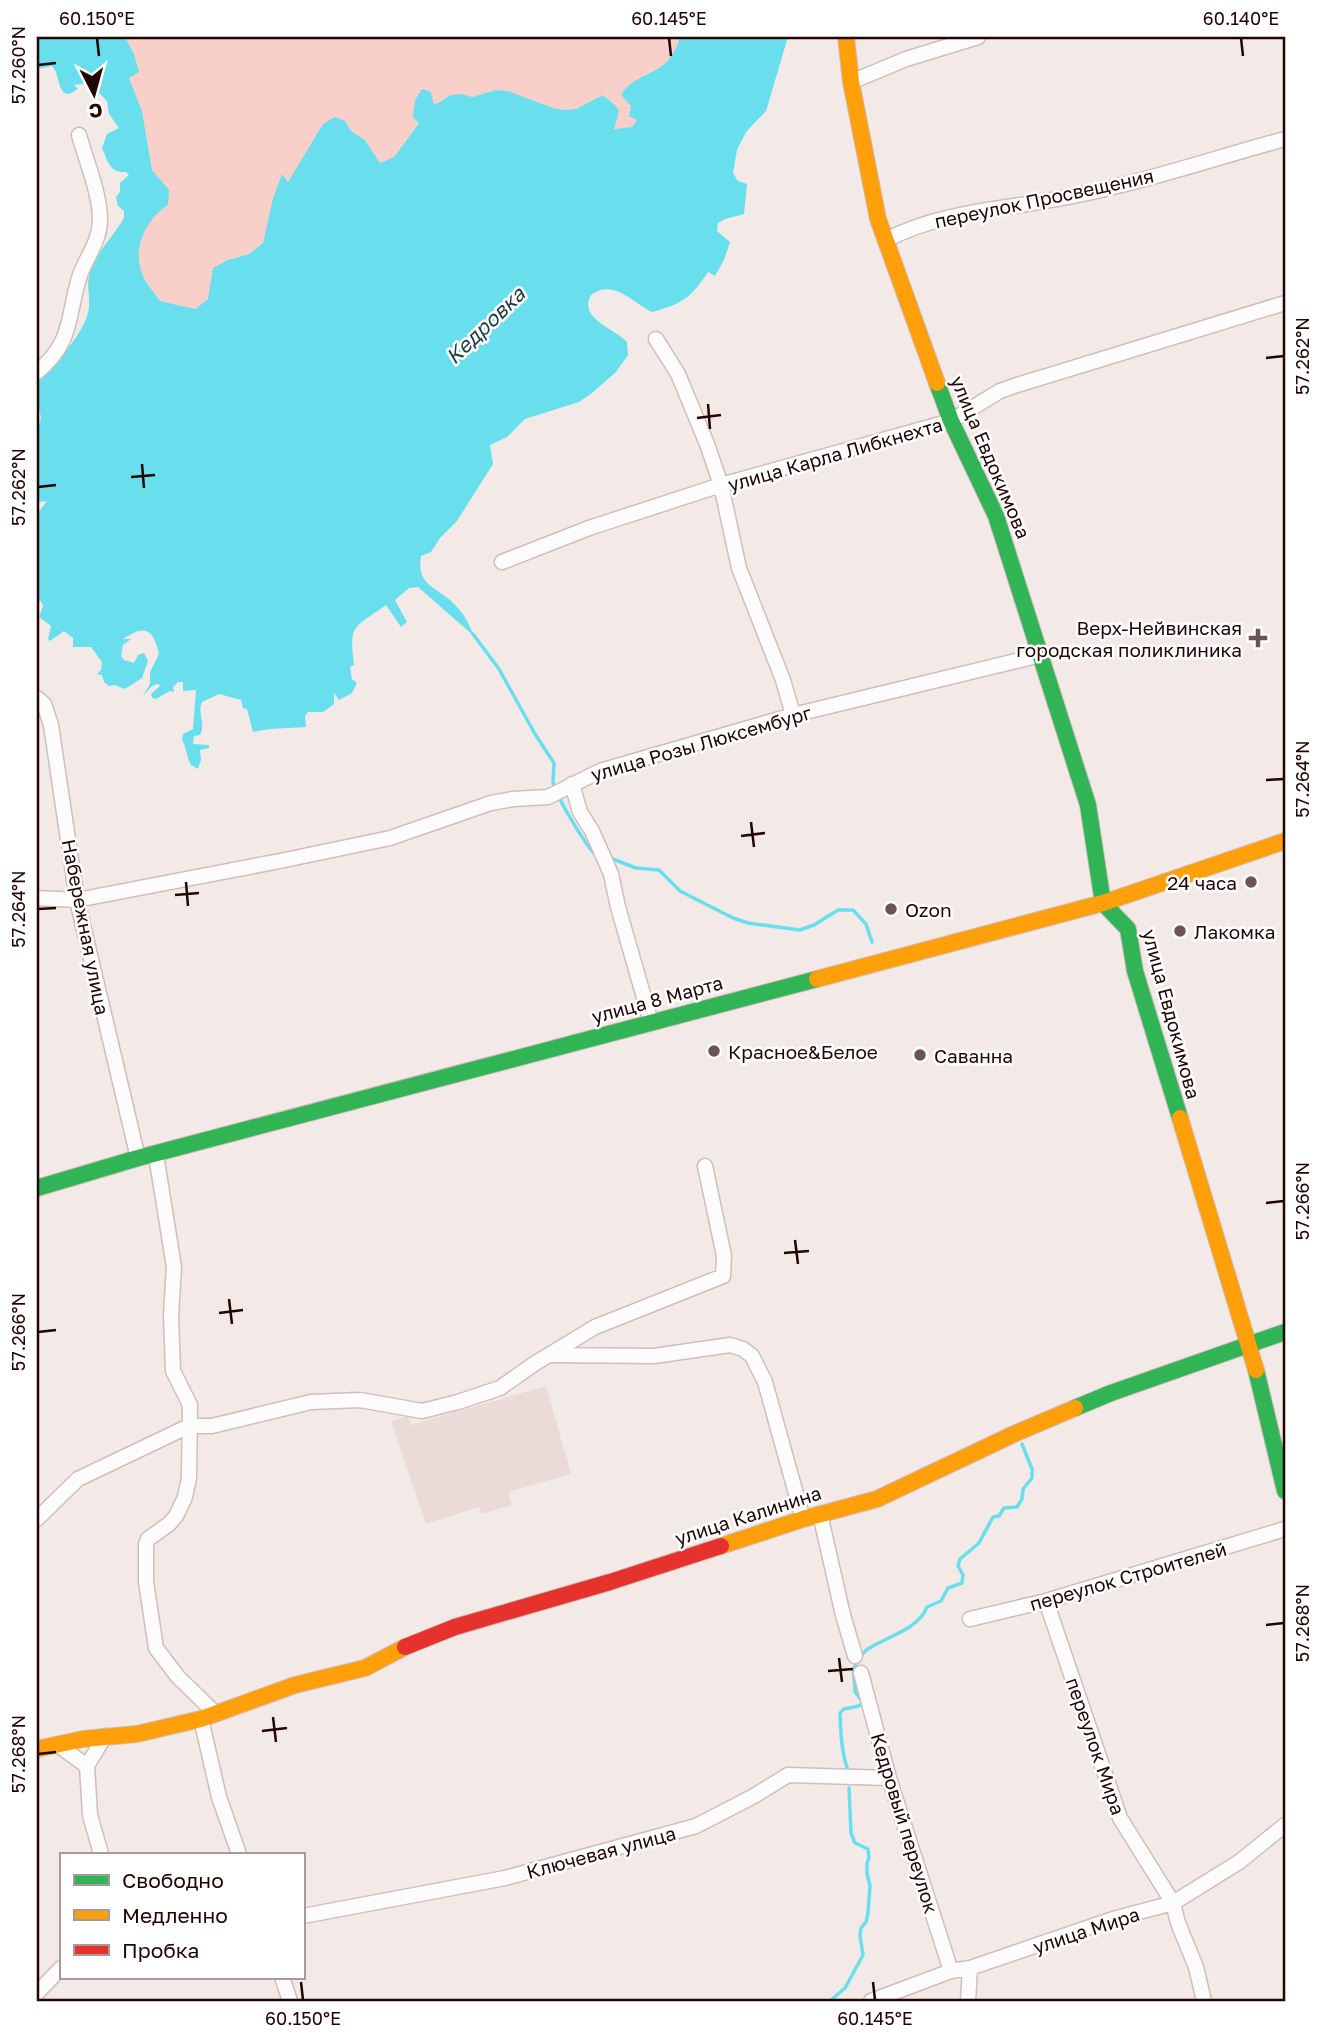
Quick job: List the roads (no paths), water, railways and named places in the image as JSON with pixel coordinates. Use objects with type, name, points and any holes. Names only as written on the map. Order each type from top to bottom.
[{"type":"street","name":"улица Евдокимова","points":[[846,37],[851,82],[872,193],[886,240],[951,421],[996,516],[1041,655],[1088,805],[1103,902],[1128,929],[1135,971],[1250,1343],[1285,1491]]},
{"type":"street","points":[[851,82],[906,59],[978,37]]},
{"type":"street","points":[[37,372],[54,355],[69,330],[81,274],[99,234],[98,206],[79,135]]},
{"type":"street","name":"переулок Просвещения","points":[[886,240],[915,227],[1097,191],[1285,139]]},
{"type":"street","name":"улица Карла Либкнехта","points":[[502,562],[589,528],[721,485],[951,421],[1000,391],[1285,303]]},
{"type":"street","points":[[656,339],[678,374],[721,485],[739,568],[793,715]]},
{"type":"street","name":"улица Розы Люксембург","points":[[37,898],[77,900],[390,838],[491,803],[563,789],[600,771],[793,715],[1041,655]]},
{"type":"street","name":"Набережная улица","points":[[37,698],[44,704],[51,725],[77,900],[138,1158]]},
{"type":"street","points":[[563,789],[592,831],[611,874],[651,1022]]},
{"type":"street","name":"улица 8 Марта","points":[[37,1188],[138,1158],[1103,902],[1285,841]]},
{"type":"street","points":[[156,1155],[174,1267],[171,1316],[173,1371],[190,1405],[189,1478],[185,1497],[169,1524],[148,1539],[145,1553],[146,1582],[156,1648],[208,1716],[219,1797],[239,1853]]},
{"type":"street","points":[[37,1518],[78,1479],[189,1426],[212,1426],[274,1409],[338,1400],[360,1400],[422,1411],[491,1393],[595,1327],[723,1276],[724,1256],[705,1166]]},
{"type":"street","name":"улица Калинина","points":[[37,1749],[137,1734],[208,1716],[295,1685],[365,1668],[417,1641],[455,1627],[610,1582],[803,1519],[877,1499],[982,1448],[1099,1398],[1285,1332]]},
{"type":"street","points":[[552,1355],[654,1356],[730,1345],[743,1349],[752,1356],[765,1382],[803,1519]]},
{"type":"street","points":[[820,1514],[843,1615],[856,1657]]},
{"type":"street","name":"переулок Строителей","points":[[970,1619],[1046,1601],[1285,1529]]},
{"type":"street","name":"переулок Мира","points":[[1046,1601],[1120,1818],[1173,1903],[1196,1967],[1204,2001]]},
{"type":"street","name":"Кедровый переулок","points":[[861,1673],[889,1778],[951,1971]]},
{"type":"street","points":[[101,1853],[90,1815],[87,1766],[105,1737]]},
{"type":"street","points":[[58,1745],[87,1766]]},
{"type":"street","name":"Ключевая улица","points":[[304,1916],[505,1878],[696,1826],[788,1775],[889,1778]]},
{"type":"street","name":"улица Мира","points":[[871,2001],[951,1971],[970,1968],[1113,1919],[1173,1903],[1239,1861],[1285,1825]]},
{"type":"street","points":[[968,2001],[970,1968]]},
{"type":"street","points":[[37,1993],[60,1969]]},
{"type":"street","points":[[283,1979],[290,2001]]},
{"type":"water","points":[[37,37],[125,37],[139,72],[129,78],[142,111],[152,170],[169,190],[168,205],[154,217],[143,234],[139,263],[145,280],[160,301],[195,309],[208,299],[213,268],[249,254],[263,243],[273,198],[282,174],[288,182],[323,124],[335,117],[345,121],[351,131],[365,140],[380,163],[394,157],[419,123],[413,117],[415,100],[422,89],[431,92],[434,105],[451,95],[463,94],[472,97],[496,90],[508,91],[553,108],[566,110],[576,109],[603,95],[619,111],[614,129],[632,127],[637,120],[629,116],[631,106],[621,95],[635,81],[668,60],[680,37],[788,37],[766,111],[746,132],[737,150],[733,173],[738,181],[747,184],[744,214],[718,223],[717,231],[730,242],[715,276],[708,272],[685,299],[652,312],[615,291],[599,290],[591,295],[588,303],[593,317],[627,342],[628,355],[616,372],[579,402],[525,419],[507,437],[490,445],[493,464],[457,521],[440,538],[431,552],[421,556],[420,566],[425,580],[460,610],[474,636],[418,587],[409,588],[395,600],[407,622],[401,627],[386,605],[356,628],[352,641],[354,665],[350,667],[352,679],[357,683],[352,693],[339,700],[334,693],[334,704],[323,712],[308,712],[305,716],[306,727],[253,732],[247,709],[243,708],[241,700],[219,694],[202,702],[202,731],[200,735],[194,736],[193,744],[209,745],[209,748],[200,750],[198,769],[191,765],[182,740],[183,734],[193,729],[196,690],[183,691],[183,682],[178,682],[173,687],[174,692],[152,698],[151,694],[160,686],[158,684],[152,686],[143,696],[150,684],[150,672],[159,654],[151,634],[142,630],[123,639],[131,639],[123,645],[121,656],[124,660],[134,663],[138,655],[144,653],[148,661],[142,678],[125,689],[109,686],[102,675],[97,674],[101,670],[102,662],[91,647],[73,647],[73,638],[64,631],[50,641],[48,639],[51,626],[39,617],[43,606],[41,601],[37,601],[37,514],[47,501],[37,502],[37,432],[41,418],[37,382],[61,357],[83,326],[89,306],[90,273],[101,251],[124,218],[124,211],[118,206],[116,197],[120,192],[120,183],[129,175],[113,168],[102,148],[107,134],[119,128],[109,114],[107,101],[89,83],[74,85],[78,89],[69,94],[64,93],[52,66],[37,69]]},
{"type":"waterway","name":"Кедровка","points":[[473,634],[499,669],[554,763],[553,783],[556,790]]},
{"type":"waterway","name":"Кедровка","points":[[559,797],[583,839],[598,857]]},
{"type":"waterway","name":"Кедровка","points":[[610,858],[636,868],[659,870],[680,891],[748,923],[800,930],[838,910],[853,910],[866,924],[872,942]]},
{"type":"waterway","name":"Кедровка","points":[[848,1771],[840,1713],[863,1702],[855,1692],[853,1671],[856,1664],[866,1650],[910,1627],[923,1615],[927,1607],[941,1601],[948,1588],[962,1583],[963,1575],[958,1566],[960,1559],[979,1543],[993,1517],[999,1516],[1004,1508],[1017,1507],[1022,1499],[1023,1489],[1032,1478],[1032,1469],[1022,1444]]},
{"type":"waterway","name":"Кедровка","points":[[830,2001],[845,1988],[863,1955],[860,1936],[868,1913],[868,1849],[855,1843],[851,1833],[849,1788]]},
{"type":"place","name":"Верх-Нейвинская городская поликлиника","points":[[1258,638]]},
{"type":"place","name":"24 часа","points":[[1251,882]]},
{"type":"place","name":"Ozon","points":[[891,909]]},
{"type":"place","name":"Лакомка","points":[[1180,931]]},
{"type":"place","name":"Красное&Белое","points":[[714,1051]]},
{"type":"place","name":"Саванна","points":[[920,1055]]}]
